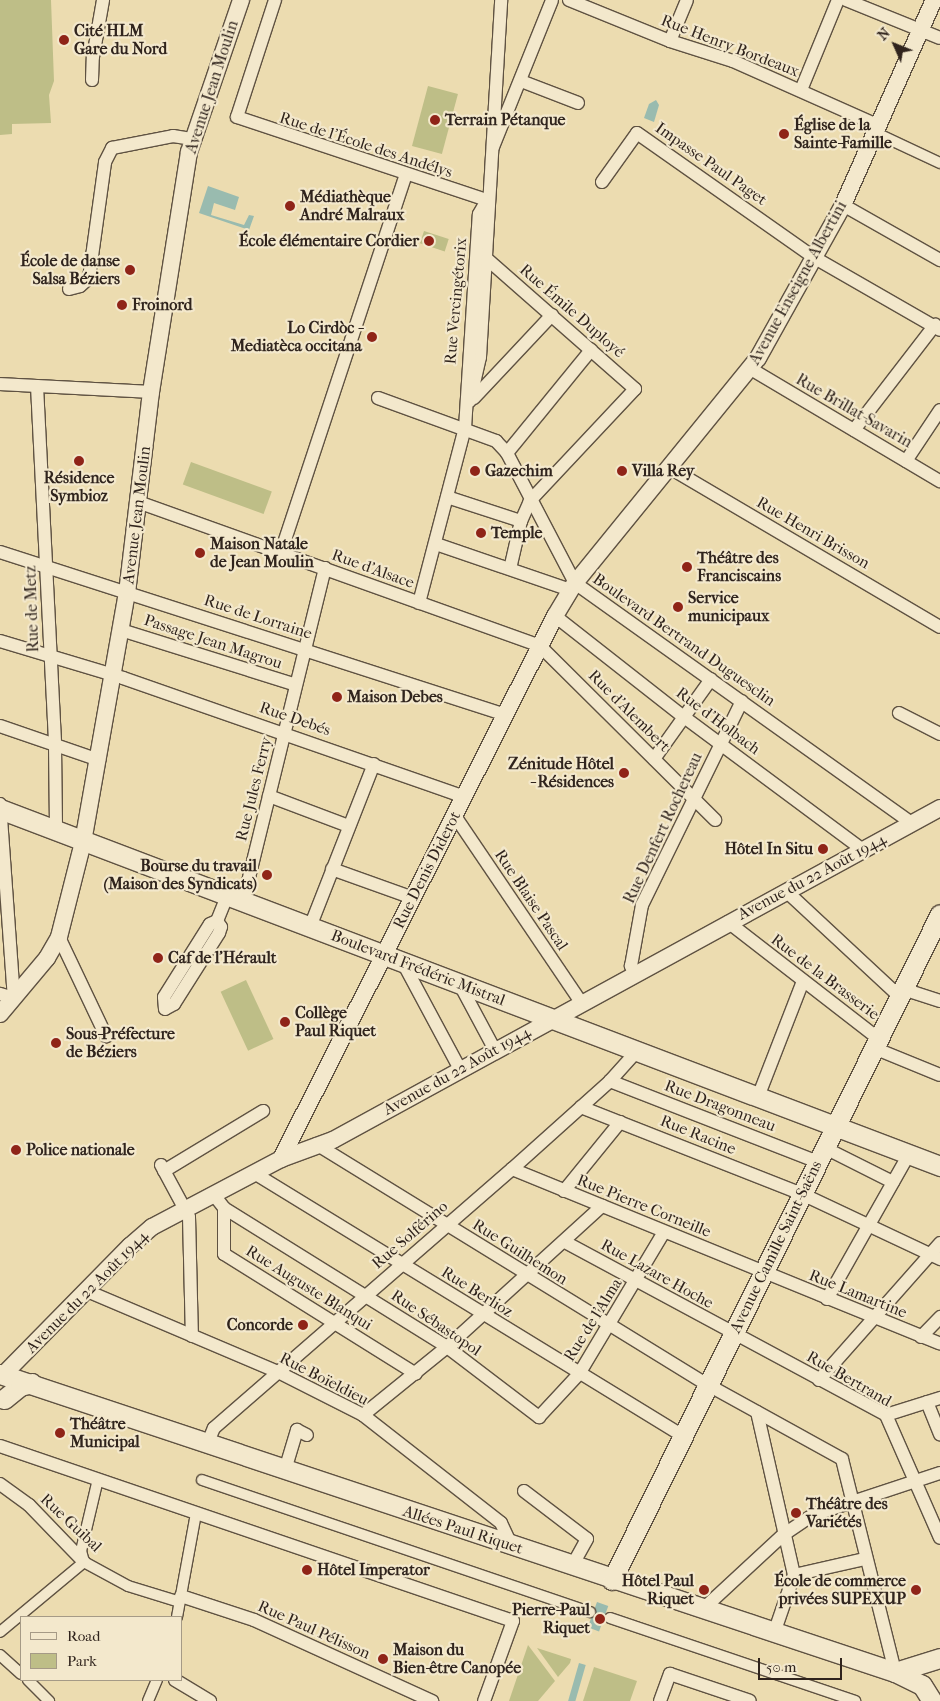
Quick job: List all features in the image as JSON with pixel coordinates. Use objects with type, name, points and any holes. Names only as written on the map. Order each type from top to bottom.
[{"type":"main road","name":"Boulevard Frédéric Mistral","points":[[0,809],[56,832],[402,961],[940,1166]]},
{"type":"main road","name":"Avenue Camille Saint-Saëns","points":[[612,1580],[940,914]]},
{"type":"main road","name":"Allées Paul Riquet","points":[[2,1375],[32,1383],[208,1445],[512,1547],[895,1672],[927,1693]]},
{"type":"main road","points":[[2,1375],[2,1405]]},
{"type":"main road","points":[[2,1405],[20,1386],[32,1383]]},
{"type":"main road","points":[[895,1672],[933,1659]]},
{"type":"main road","points":[[927,1693],[921,1675],[933,1659]]},
{"type":"street","points":[[92,80],[103,0]]},
{"type":"street","name":"Avenue Jean Moulin","points":[[0,1014],[7,996],[60,938],[83,842],[127,593],[152,392],[193,139],[242,0]]},
{"type":"street","name":"Rue de l'École des Andélys","points":[[275,0],[237,117],[406,175],[487,200]]},
{"type":"street","points":[[489,156],[521,81],[552,0]]},
{"type":"street","name":"Rue Henry Bordeaux","points":[[568,0],[670,41],[733,61],[801,90],[877,130]]},
{"type":"street","points":[[670,41],[687,0]]},
{"type":"street","points":[[801,90],[838,0]]},
{"type":"street","points":[[846,0],[940,38]]},
{"type":"street","name":"Avenue Enseigne Albertini","points":[[572,586],[751,369],[815,258],[843,204],[934,0]]},
{"type":"street","name":"Rue Vercingétorix","points":[[419,603],[436,544],[478,371],[487,259],[487,200],[498,1]]},
{"type":"street","points":[[521,81],[578,103]]},
{"type":"street","points":[[877,130],[940,163]]},
{"type":"street","name":"Impasse Paul Paget","points":[[602,182],[637,132],[815,258]]},
{"type":"street","points":[[69,289],[80,286],[89,278],[106,162],[112,148],[173,136],[193,139]]},
{"type":"street","points":[[281,552],[406,175]]},
{"type":"street","name":"Rue Vercingétorix","points":[[468,406],[466,380],[479,214],[487,200]]},
{"type":"street","points":[[843,204],[940,260]]},
{"type":"street","points":[[815,258],[937,327],[854,430]]},
{"type":"street","name":"Rue Émile Duployé","points":[[487,259],[635,389],[530,501]]},
{"type":"street","points":[[468,406],[552,315]]},
{"type":"street","points":[[507,454],[591,350]]},
{"type":"street","name":"Rue Brillat-Savarin","points":[[751,369],[940,481]]},
{"type":"street","points":[[0,384],[152,392]]},
{"type":"street","name":"Rue de Metz","points":[[36,386],[55,745],[56,832]]},
{"type":"street","name":"Boulevard Bertrand Duguesclin","points":[[378,398],[496,440],[507,454],[572,586],[742,701],[912,823]]},
{"type":"street","points":[[906,461],[940,410]]},
{"type":"street","name":"Rue Henri Brisson","points":[[670,468],[940,627]]},
{"type":"street","points":[[447,497],[521,521]]},
{"type":"street","points":[[510,569],[521,521],[530,501]]},
{"type":"street","name":"Rue d'Alsace","points":[[138,502],[540,646]]},
{"type":"street","points":[[436,544],[510,569],[572,586]]},
{"type":"street","name":"Rue de Lorraine","points":[[0,552],[506,715]]},
{"type":"street","name":"Rue Jules Ferry","points":[[217,921],[235,899],[269,796],[325,568]]},
{"type":"street","name":"Rue Denis Diderot","points":[[281,1159],[555,616],[572,586]]},
{"type":"street","name":"Rue d'Holbach","points":[[555,616],[684,717],[863,850]]},
{"type":"street","name":"Passage Jean Magrou","points":[[121,630],[296,686]]},
{"type":"street","name":"Rue Debés","points":[[0,641],[114,675],[285,732],[464,797]]},
{"type":"street","name":"Rue d'Alembert","points":[[540,646],[715,820]]},
{"type":"street","points":[[654,759],[711,680]]},
{"type":"street","name":"Rue Denfert Rochereau","points":[[634,974],[631,966],[642,905],[742,701]]},
{"type":"street","points":[[899,713],[940,734]]},
{"type":"street","points":[[0,726],[99,760]]},
{"type":"street","points":[[310,927],[374,764]]},
{"type":"street","points":[[269,796],[349,826]]},
{"type":"street","points":[[0,804],[7,996]]},
{"type":"street","name":"Avenue du 22 Août 1944","points":[[2,1375],[140,1236],[186,1209],[281,1159],[316,1144],[333,1140],[581,1002],[940,808]]},
{"type":"street","name":"Rue Blaise Pascal","points":[[455,816],[581,1002]]},
{"type":"street","points":[[332,869],[413,898]]},
{"type":"street","points":[[786,891],[901,993],[940,1001]]},
{"type":"street","points":[[217,921],[220,933],[174,1004],[165,1009],[164,997],[210,924],[217,921]]},
{"type":"street","name":"Rue de la Brasserie","points":[[728,922],[803,981],[876,1043],[940,1075]]},
{"type":"street","points":[[60,938],[106,1036]]},
{"type":"street","points":[[402,961],[460,1069]]},
{"type":"street","points":[[758,1097],[803,981]]},
{"type":"street","points":[[459,983],[495,1050]]},
{"type":"street","name":"Rue Solférino","points":[[208,1445],[214,1428],[280,1373],[335,1322],[512,1169],[610,1081],[637,1051]]},
{"type":"street","name":"Rue Dragonneau","points":[[610,1081],[893,1182]]},
{"type":"street","name":"Rue Racine","points":[[581,1107],[802,1194],[935,1257]]},
{"type":"street","points":[[192,1336],[186,1209],[163,1168],[264,1111]]},
{"type":"street","points":[[564,1191],[620,1122]]},
{"type":"street","name":"Rue Guilhemon","points":[[316,1144],[609,1326],[708,1385],[842,1460],[865,1559],[895,1672]]},
{"type":"street","points":[[827,1298],[909,1154]]},
{"type":"street","name":"Rue Pierre Corneille","points":[[512,1169],[764,1273]]},
{"type":"street","name":"Rue Berlioz","points":[[254,1173],[683,1436]]},
{"type":"street","name":"Rue Sébastopol","points":[[214,1195],[224,1208],[447,1348],[539,1417]]},
{"type":"street","points":[[363,1415],[447,1348],[566,1242],[602,1206]]},
{"type":"street","name":"Rue Auguste Blanqui","points":[[224,1208],[224,1254],[416,1374]]},
{"type":"street","name":"Rue de l'Alma","points":[[539,1417],[579,1374],[664,1232]]},
{"type":"street","name":"Rue Lazare Hoche","points":[[566,1242],[734,1334]]},
{"type":"street","points":[[819,1380],[874,1318],[935,1257],[940,1243]]},
{"type":"street","name":"Rue Lamartine","points":[[764,1273],[940,1344]]},
{"type":"street","name":"Rue Boïeldieu","points":[[87,1291],[280,1373],[363,1415],[501,1523],[512,1547]]},
{"type":"street","points":[[921,1337],[940,1317]]},
{"type":"street","name":"Rue Bertrand","points":[[734,1334],[886,1416],[940,1538]]},
{"type":"street","points":[[886,1416],[940,1398]]},
{"type":"street","points":[[927,1402],[940,1434]]},
{"type":"street","points":[[757,1412],[783,1534],[794,1575],[774,1633]]},
{"type":"street","points":[[284,1470],[297,1430],[307,1435]]},
{"type":"street","points":[[0,1446],[513,1621],[484,1701]]},
{"type":"street","points":[[702,1610],[783,1534],[813,1515],[940,1473]]},
{"type":"street","points":[[0,1632],[84,1562],[81,1551],[98,1479]]},
{"type":"street","points":[[202,1480],[590,1612]]},
{"type":"street","name":"Rue Guibal","points":[[0,1484],[28,1505],[84,1562],[128,1586],[180,1599]]},
{"type":"street","points":[[524,1491],[588,1539],[572,1566]]},
{"type":"street","points":[[177,1616],[196,1513]]},
{"type":"street","points":[[794,1575],[865,1559]]},
{"type":"street","name":"Rue Paul Pélisson","points":[[180,1599],[254,1620],[432,1701]]},
{"type":"street","points":[[610,1618],[855,1701]]},
{"type":"street","points":[[0,1655],[20,1673]]},
{"type":"street","points":[[660,1701],[670,1674],[750,1701]]},
{"type":"street","points":[[29,1681],[49,1701]]},
{"type":"street","points":[[148,1701],[157,1681]]},
{"type":"street","points":[[177,1681],[210,1701]]},
{"type":"green space","points":[[0,0],[51,0],[54,81],[49,95],[51,123],[12,124],[12,134],[0,135]]},
{"type":"green space","name":"Terrain Pétanque","points":[[428,86],[458,94],[442,154],[412,146]]},
{"type":"green space","points":[[424,231],[449,239],[445,251],[420,243]]},
{"type":"green space","points":[[191,462],[272,491],[264,514],[183,485]]},
{"type":"green space","points":[[246,980],[273,1039],[248,1051],[221,992]]},
{"type":"green space","points":[[528,1645],[555,1681],[538,1701],[509,1701]]},
{"type":"green space","points":[[537,1648],[571,1659],[570,1663],[558,1677]]},
{"type":"green space","points":[[594,1667],[637,1681],[630,1701],[583,1701]]},
{"type":"water","points":[[656,100],[659,105],[654,122],[644,118],[649,104]]},
{"type":"water","points":[[208,186],[239,197],[235,210],[214,203],[211,215],[244,225],[249,215],[254,216],[249,230],[199,213]]},
{"type":"water","points":[[597,1602],[608,1606],[599,1631],[588,1627]]},
{"type":"water","points":[[579,1663],[586,1665],[575,1701],[568,1701]]},
{"type":"place","name":"Cité HLM Gare du Nord","points":[[64,40]]},
{"type":"place","name":"Terrain Pétanque","points":[[435,120]]},
{"type":"place","name":"Église de la Sainte-Famille","points":[[784,134]]},
{"type":"place","name":"Médiathèque André Malraux","points":[[290,206]]},
{"type":"place","name":"École élémentaire Cordier","points":[[429,241]]},
{"type":"place","name":"École de danse Salsa Béziers","points":[[130,270]]},
{"type":"place","name":"Froinord","points":[[122,305]]},
{"type":"place","name":"Lo Cirdòc - Mediatèca occitana","points":[[372,337]]},
{"type":"place","name":"Résidence Symbioz","points":[[79,461]]},
{"type":"place","name":"Gazechim","points":[[475,471]]},
{"type":"place","name":"Villa Rey","points":[[622,471]]},
{"type":"place","name":"Temple","points":[[481,533]]},
{"type":"place","name":"Maison Natale de Jean Moulin","points":[[200,553]]},
{"type":"place","name":"Théâtre des Franciscains","points":[[687,567]]},
{"type":"place","name":"Service municipaux","points":[[678,607]]},
{"type":"place","name":"Maison Debes","points":[[337,697]]},
{"type":"place","name":"Zénitude Hôtel - Résidences","points":[[624,773]]},
{"type":"place","name":"Hôtel In Situ","points":[[823,849]]},
{"type":"place","name":"Bourse du travail (Maison des Syndicats)","points":[[267,875]]},
{"type":"place","name":"Caf de l'Hérault","points":[[158,958]]},
{"type":"place","name":"Collège Paul Riquet","points":[[285,1022]]},
{"type":"place","name":"Sous-Préfecture de Béziers","points":[[56,1043]]},
{"type":"place","name":"Police nationale","points":[[16,1150]]},
{"type":"place","name":"Concorde","points":[[303,1325]]},
{"type":"place","name":"Théâtre Municipal","points":[[60,1433]]},
{"type":"place","name":"Théâtre des Variétés","points":[[796,1513]]},
{"type":"place","name":"Hôtel Imperator","points":[[307,1570]]},
{"type":"place","name":"Hôtel Paul Riquet","points":[[704,1590]]},
{"type":"place","name":"École de commerce privées SUPEXUP","points":[[916,1590]]},
{"type":"place","name":"Pierre-Paul Riquet","points":[[600,1619]]},
{"type":"place","name":"Maison du Bien-être Canopée","points":[[383,1659]]}]
